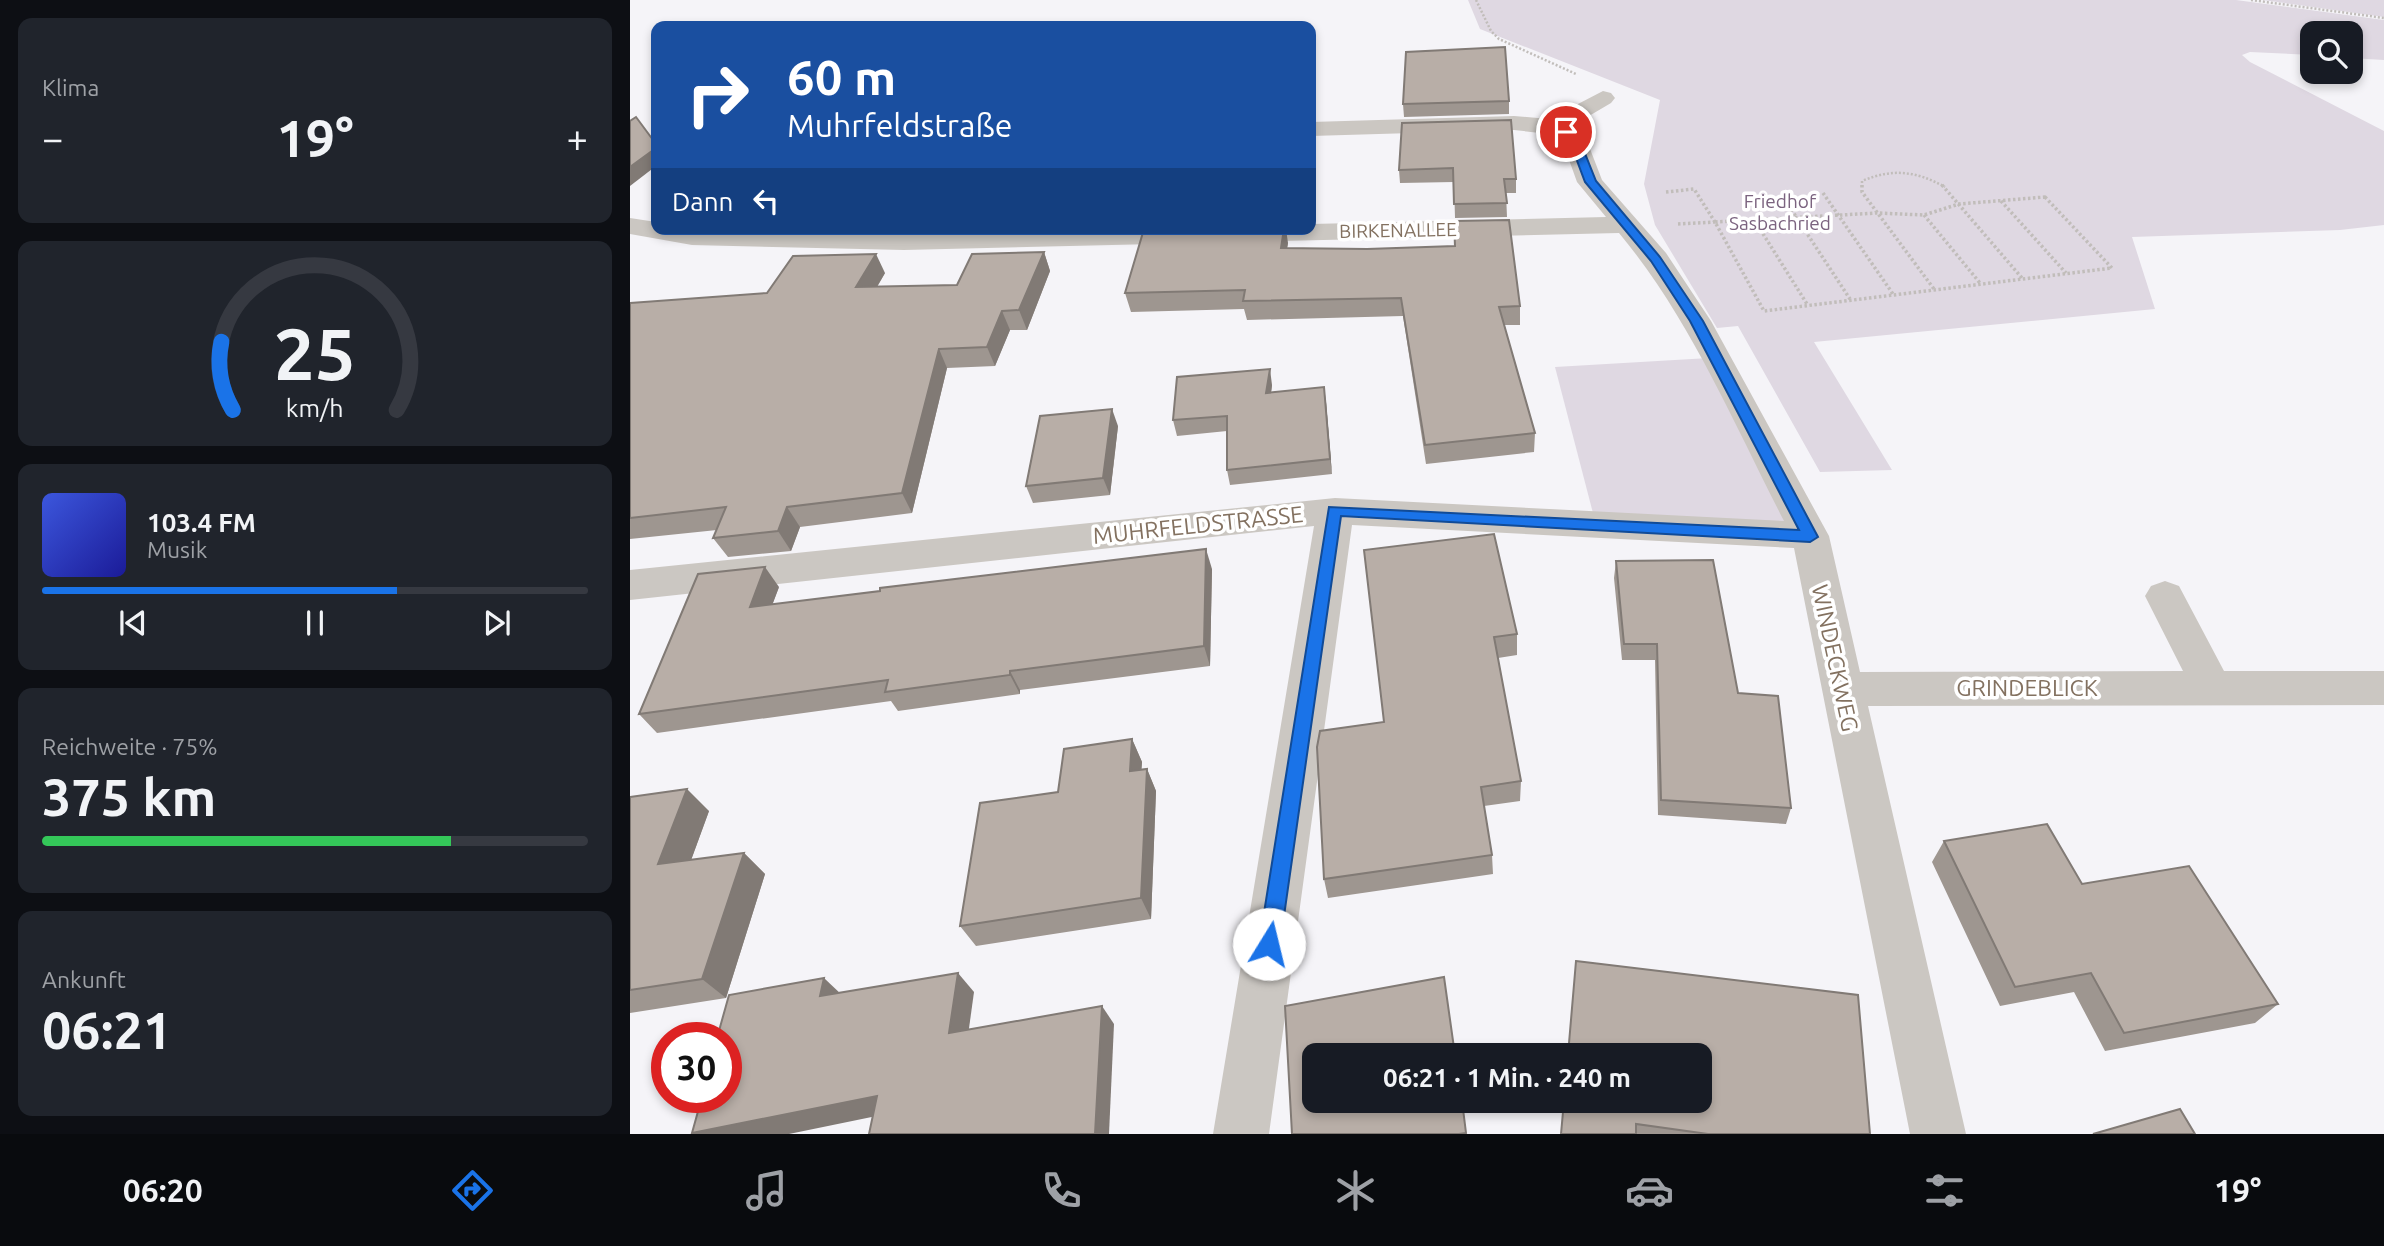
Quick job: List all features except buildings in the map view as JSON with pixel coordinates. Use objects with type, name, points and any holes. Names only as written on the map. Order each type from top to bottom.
[{"type":"street","points":[[1553,127],[1603,98]]},
{"type":"street","points":[[1316,129],[1514,123],[1553,127],[1566,132],[1575,141],[1591,182],[1625,225]]},
{"type":"street","name":"BIRKENALLEE","points":[[1316,232],[1625,225]]},
{"type":"street","name":"WINDECKWEG","points":[[1625,225],[1656,259],[1696,321],[1810,537],[1938,1134]]},
{"type":"street","name":"BIRKENALLEE","points":[[685,235],[904,242],[1201,235]]},
{"type":"street","points":[[1241,1134],[1335,511]]},
{"type":"street","name":"MUHRFELDSTRASSE","points":[[630,585],[1335,511],[1810,537]]},
{"type":"street","points":[[2165,596],[2212,688]]},
{"type":"street","name":"GRINDEBLICK","points":[[1842,689],[2384,688]]},
{"type":"path","points":[[1476,0],[1491,31],[1499,39],[1558,64],[1601,88],[1603,98]]},
{"type":"path","points":[[2251,0],[2384,18]]},
{"type":"path","points":[[1934,289],[1862,192],[1863,181],[1881,172],[1900,170],[1919,173],[1934,180],[1959,204],[2022,279]]},
{"type":"path","points":[[1625,225],[1716,223],[1877,213],[1924,215],[1959,204],[2045,197],[2112,268],[1764,311],[1716,223],[1694,189],[1666,192]]},
{"type":"path","points":[[1823,193],[1894,294]]},
{"type":"path","points":[[1783,197],[1850,299]]},
{"type":"path","points":[[2001,201],[2066,274]]},
{"type":"path","points":[[1924,215],[1980,284]]},
{"type":"path","points":[[1755,220],[1807,304]]},
{"type":"green space","name":"Friedhof Sasbachried","points":[[1468,0],[2236,0],[2384,20],[2384,60],[2363,59],[2363,21],[2300,21],[2300,54],[2250,52],[2242,55],[2250,62],[2384,131],[2384,225],[2340,230],[2132,237],[2155,309],[1814,342],[1892,470],[1820,472],[1738,326],[1717,328],[1655,225],[1644,184],[1660,100],[1480,29]]},
{"type":"green space","points":[[2263,0],[2384,0],[2384,17]]},
{"type":"green space","points":[[1709,358],[1790,526],[1594,517],[1555,367]]},
{"type":"route","points":[[1269,944],[1335,511],[1810,537],[1696,321],[1656,259],[1591,182],[1575,141],[1566,132]]}]
